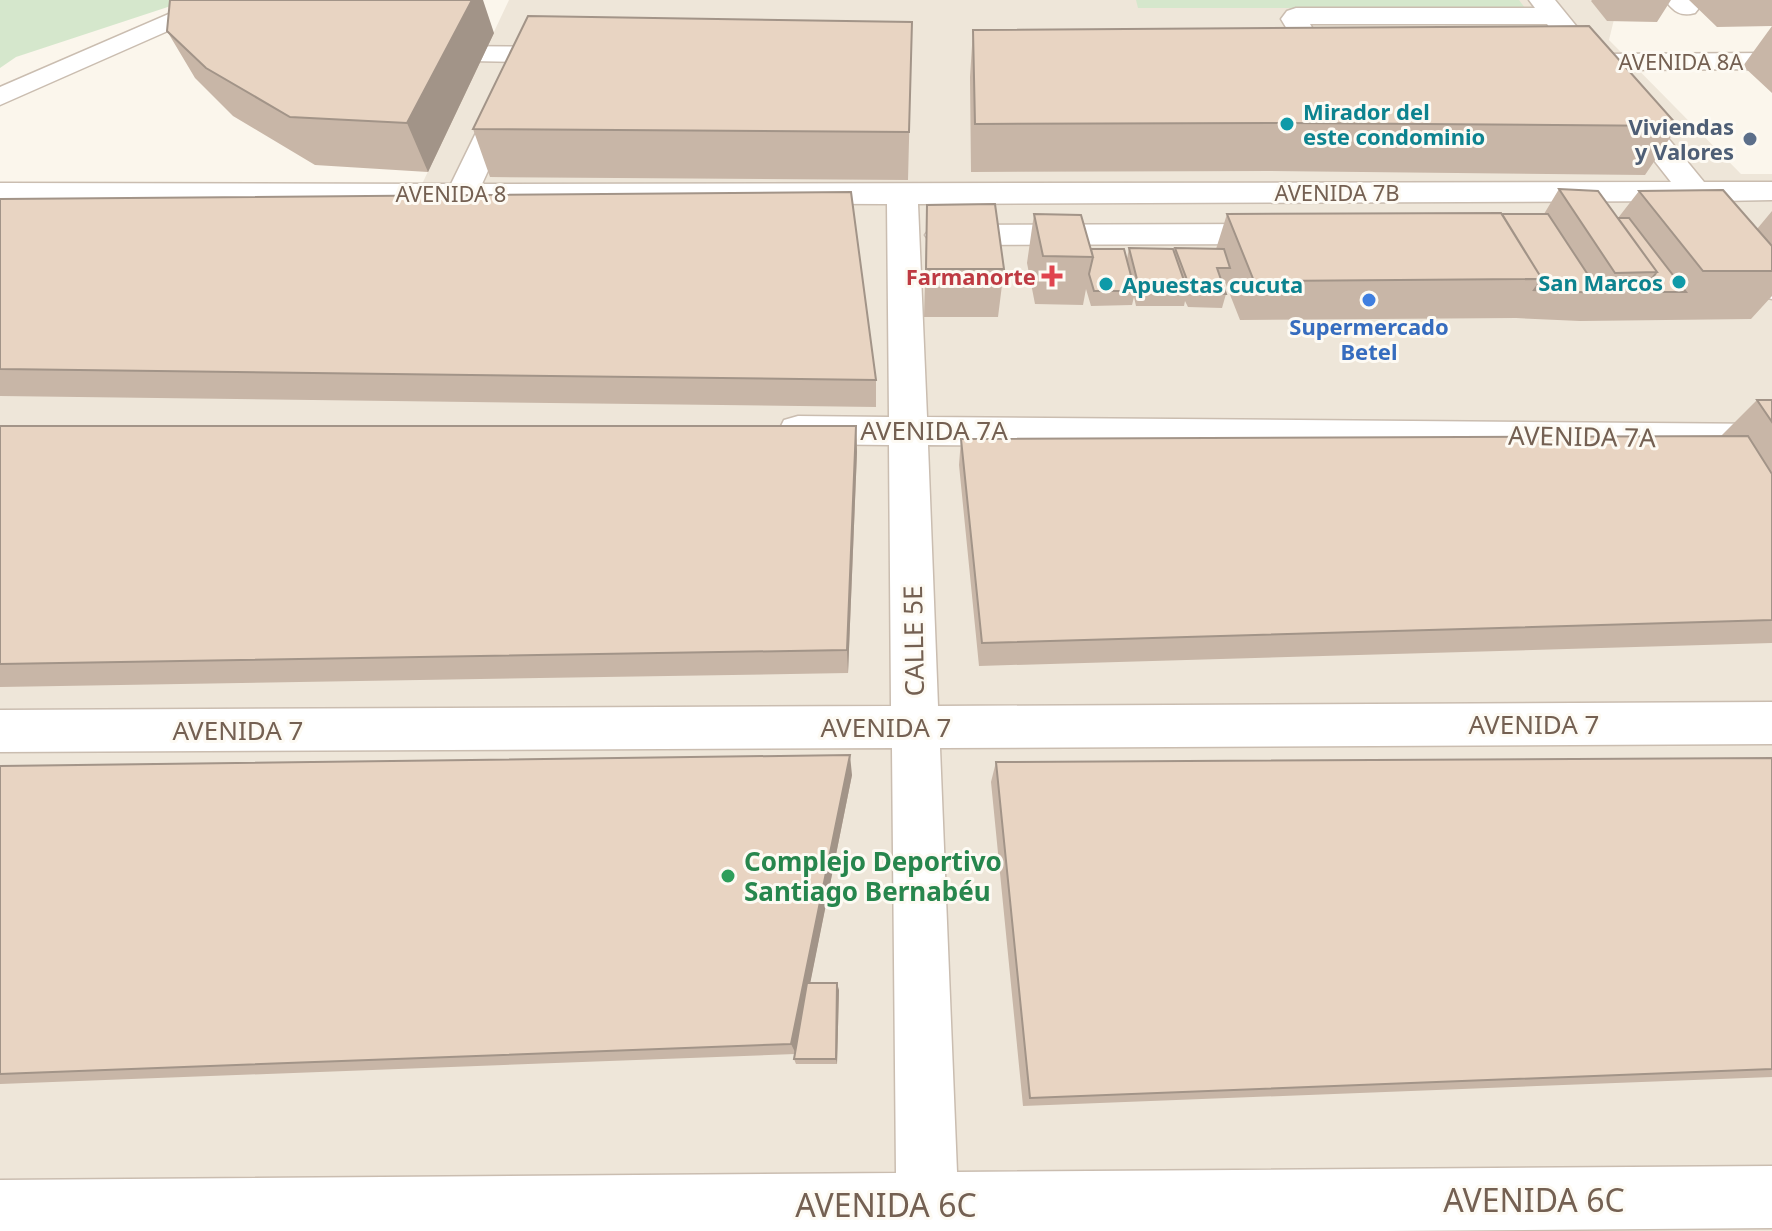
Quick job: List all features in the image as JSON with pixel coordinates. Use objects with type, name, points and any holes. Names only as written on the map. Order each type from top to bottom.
[{"type":"street","points":[[0,97],[191,5],[228,0]]},
{"type":"street","points":[[1311,48],[1294,19],[1301,13],[1548,8],[1694,191],[1713,234],[1772,288]]},
{"type":"street","points":[[1281,48],[1342,48]]},
{"type":"street","points":[[398,54],[592,55]]},
{"type":"street","points":[[462,193],[528,54]]},
{"type":"street","name":"AVENIDA 8A","points":[[1591,62],[1772,61]]},
{"type":"street","name":"AVENIDA 7B","points":[[902,215],[1234,193],[1772,191]]},
{"type":"street","name":"AVENIDA 8","points":[[0,192],[462,193],[902,215]]},
{"type":"street","points":[[1234,193],[1253,234]]},
{"type":"street","name":"AVENIDA 7B","points":[[902,215],[1253,234],[1316,234]]},
{"type":"street","name":"CALLE 5E","points":[[902,215],[892,311],[908,430],[927,1218]]},
{"type":"street","points":[[1713,234],[1772,234]]},
{"type":"street","name":"AVENIDA 7A","points":[[764,430],[1772,438]]},
{"type":"street","name":"AVENIDA 7","points":[[0,731],[1772,723]]},
{"type":"street","name":"AVENIDA 6C","points":[[0,1211],[927,1218],[1772,1197]]},
{"type":"shaded area","points":[[509,0],[1611,0],[1617,7],[1609,40],[1741,174],[1772,174],[1772,1231],[0,1231],[0,219],[406,218]]},
{"type":"green space","points":[[0,0],[189,0],[16,57],[0,68]]},
{"type":"green space","points":[[1136,0],[1519,0],[1525,8],[1138,8]]},
{"type":"building","points":[[170,0],[472,0],[407,123],[290,117],[206,68],[167,31]]},
{"type":"building","points":[[528,16],[912,22],[909,132],[473,129]]},
{"type":"building","points":[[1589,26],[1678,126],[975,124],[973,30]]},
{"type":"building","points":[[1559,189],[1598,191],[1657,272],[1615,273]]},
{"type":"building","points":[[1723,190],[1772,246],[1772,271],[1703,271],[1639,191]]},
{"type":"building","points":[[851,192],[876,380],[0,369],[0,199]]},
{"type":"building","points":[[995,204],[1004,269],[926,269],[927,205]]},
{"type":"building","points":[[1501,213],[1542,279],[1254,281],[1227,214]]},
{"type":"building","points":[[1034,214],[1081,215],[1093,257],[1043,256]]},
{"type":"building","points":[[1502,214],[1548,214],[1600,293],[1534,290],[1542,279]]},
{"type":"building","points":[[1618,218],[1629,218],[1686,292],[1641,292],[1657,272]]},
{"type":"building","points":[[1129,248],[1173,249],[1188,292],[1140,291]]},
{"type":"building","points":[[1175,248],[1224,249],[1230,268],[1217,268],[1226,294],[1192,293]]},
{"type":"building","points":[[1091,249],[1124,249],[1135,291],[1094,291],[1089,274],[1093,257]]},
{"type":"building","points":[[1757,400],[1772,400],[1772,422]]},
{"type":"building","points":[[0,426],[856,426],[847,650],[0,664]]},
{"type":"building","points":[[1748,436],[1772,474],[1772,620],[982,643],[961,439]]},
{"type":"building","points":[[850,755],[791,1044],[0,1074],[0,766]]},
{"type":"building","points":[[1772,758],[1772,1069],[1030,1098],[996,762]]},
{"type":"building","points":[[807,983],[837,983],[836,1059],[794,1059]]},
{"type":"place","name":"Mirador del este condominio","points":[[1287,124]]},
{"type":"place","name":"Viviendas y Valores","points":[[1750,139]]},
{"type":"place","name":"Farmanorte","points":[[1052,276]]},
{"type":"place","name":"San Marcos","points":[[1679,282]]},
{"type":"place","name":"Apuestas cucuta","points":[[1106,284]]},
{"type":"place","name":"Supermercado Betel","points":[[1369,300]]},
{"type":"place","name":"Complejo Deportivo Santiago Bernabéu","points":[[728,876]]}]
